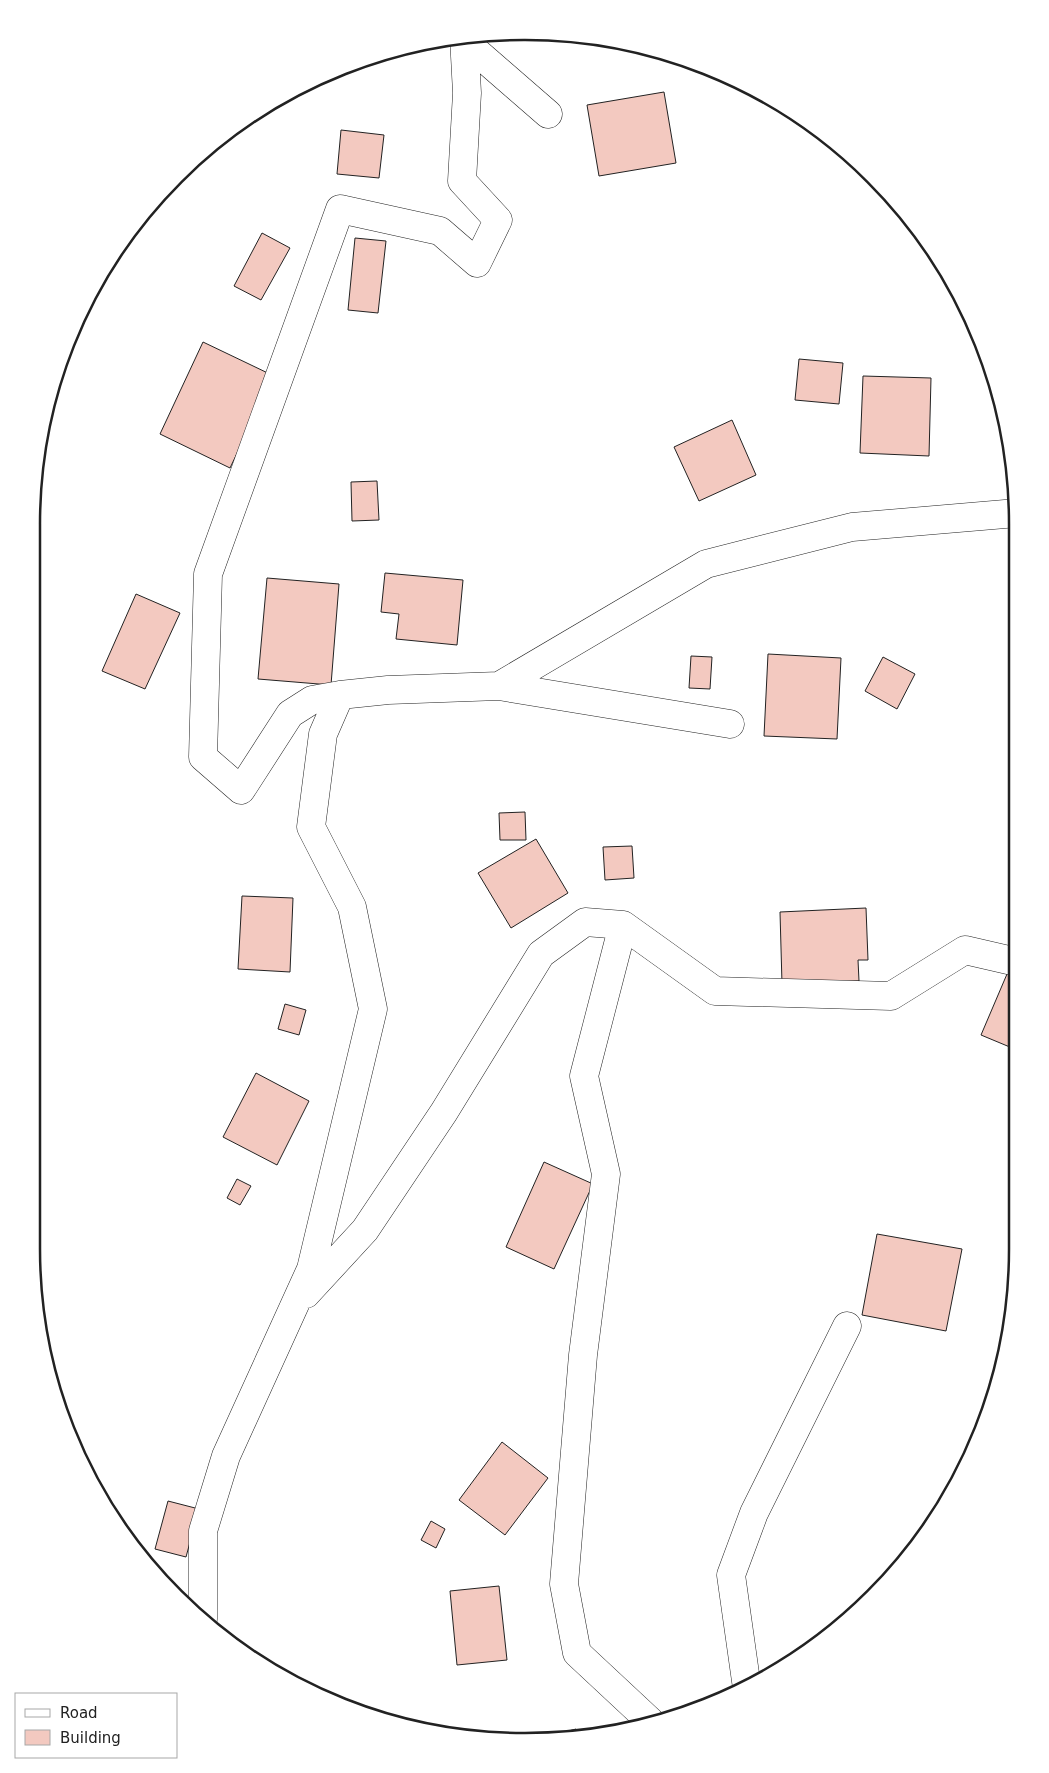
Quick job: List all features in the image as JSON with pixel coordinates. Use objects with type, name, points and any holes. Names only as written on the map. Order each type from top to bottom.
[{"type":"street","points":[[469,43],[548,114]]},
{"type":"street","points":[[464,44],[467,93],[462,181],[498,220],[476,263],[440,231],[340,209],[208,574],[203,757],[241,790],[290,714],[312,700],[388,690],[499,686],[730,724]]},
{"type":"street","points":[[499,686],[706,564],[852,527],[1009,514]]},
{"type":"street","points":[[203,1611],[203,1532],[226,1456],[311,1269],[373,1009],[352,907],[311,827],[323,734],[340,695]]},
{"type":"street","points":[[292,1310],[365,1230],[444,1112],[541,954],[585,922],[622,925],[715,991],[891,996],[964,950],[1009,960]]},
{"type":"street","points":[[622,925],[584,1076],[606,1174],[583,1355],[564,1584],[577,1653],[646,1717]]},
{"type":"street","points":[[746,1679],[731,1575],[754,1514],[847,1326]]},
{"type":"building","points":[[664,92],[676,163],[599,176],[587,105]]},
{"type":"building","points":[[341,130],[384,135],[379,178],[337,174]]},
{"type":"building","points":[[262,233],[290,248],[261,300],[234,286]]},
{"type":"building","points":[[355,238],[386,241],[378,313],[348,310]]},
{"type":"building","points":[[203,342],[274,376],[230,468],[160,434]]},
{"type":"building","points":[[799,359],[843,363],[839,404],[795,400]]},
{"type":"building","points":[[863,376],[931,378],[929,456],[860,453]]},
{"type":"building","points":[[732,420],[756,475],[699,501],[674,447]]},
{"type":"building","points":[[377,481],[379,520],[352,521],[351,482]]},
{"type":"building","points":[[385,573],[463,580],[457,645],[396,639],[399,614],[381,612]]},
{"type":"building","points":[[267,578],[339,584],[331,685],[258,679]]},
{"type":"building","points":[[136,594],[180,613],[145,689],[102,671]]},
{"type":"building","points":[[768,654],[841,658],[837,739],[764,736]]},
{"type":"building","points":[[691,656],[712,657],[710,689],[689,688]]},
{"type":"building","points":[[883,657],[915,674],[897,709],[865,691]]},
{"type":"building","points":[[525,812],[526,840],[500,840],[499,813]]},
{"type":"building","points":[[536,839],[568,893],[511,928],[478,873]]},
{"type":"building","points":[[632,846],[634,878],[605,880],[603,847]]},
{"type":"building","points":[[242,896],[293,898],[290,972],[238,969]]},
{"type":"building","points":[[866,908],[868,960],[858,960],[859,981],[782,984],[780,912]]},
{"type":"building","points":[[1009,969],[1009,1047],[981,1035]]},
{"type":"building","points":[[285,1004],[306,1010],[299,1035],[278,1029]]},
{"type":"building","points":[[256,1073],[309,1101],[277,1165],[223,1137]]},
{"type":"building","points":[[544,1162],[593,1184],[554,1269],[506,1247]]},
{"type":"building","points":[[237,1179],[251,1186],[240,1205],[227,1198]]},
{"type":"building","points":[[877,1234],[962,1249],[946,1331],[862,1315]]},
{"type":"building","points":[[502,1442],[548,1478],[505,1535],[459,1500]]},
{"type":"building","points":[[168,1501],[199,1509],[186,1557],[155,1549]]},
{"type":"building","points":[[431,1521],[445,1529],[436,1548],[421,1540]]},
{"type":"building","points":[[499,1586],[507,1660],[457,1665],[450,1591]]}]
